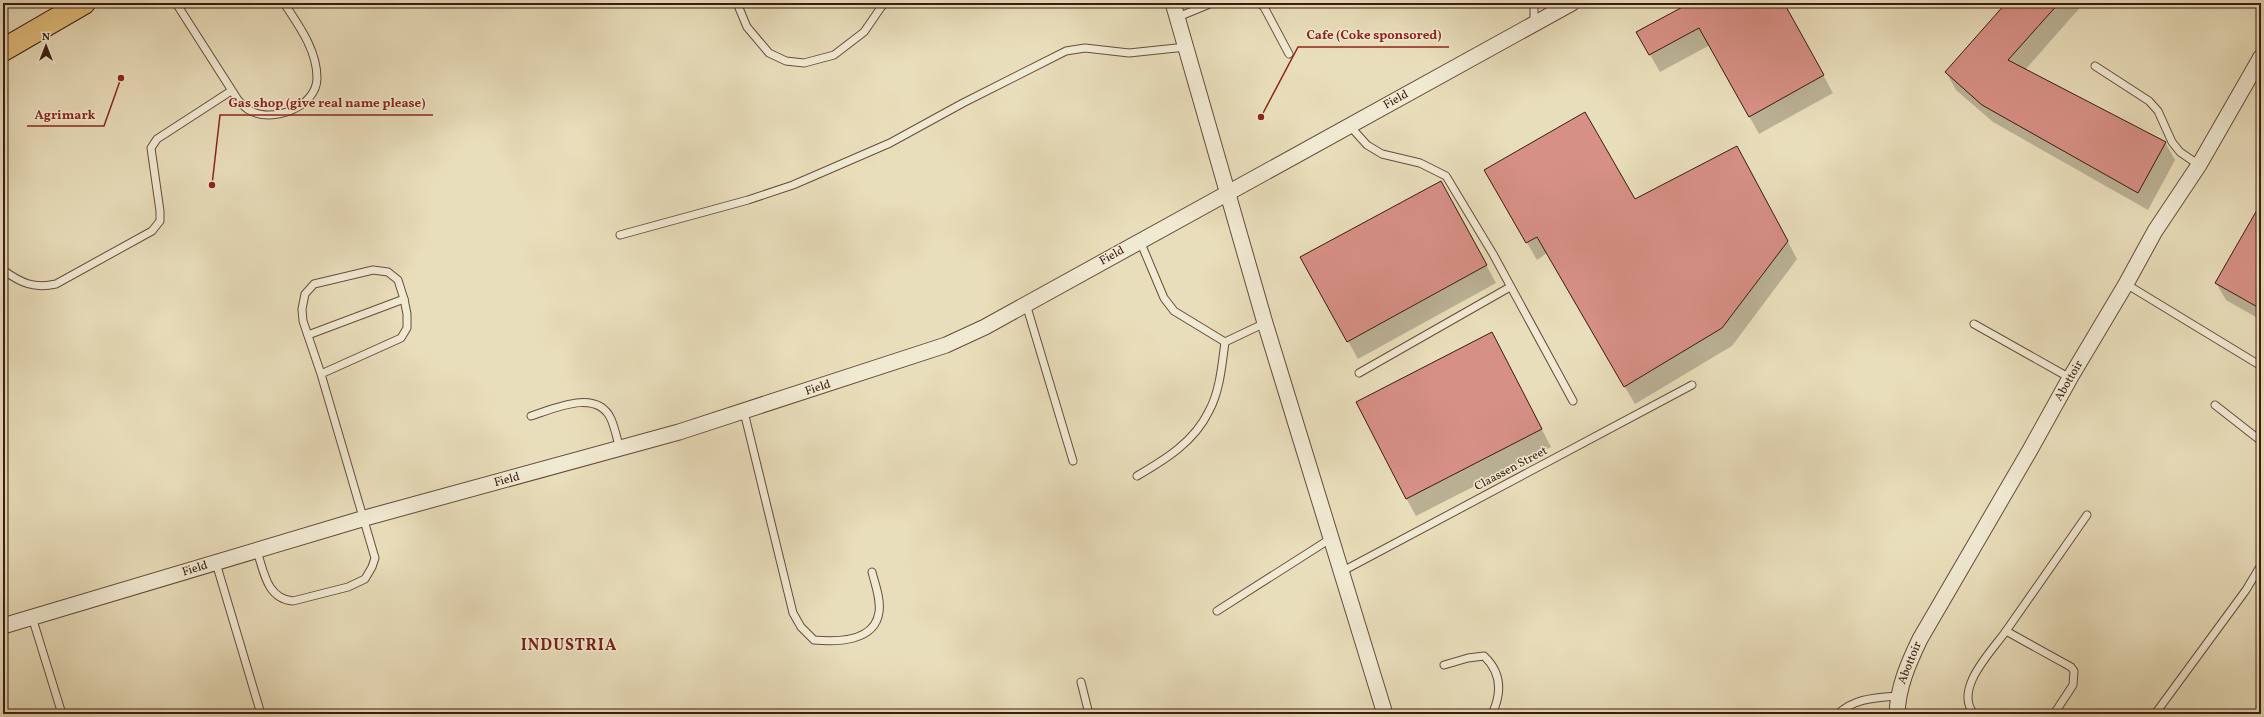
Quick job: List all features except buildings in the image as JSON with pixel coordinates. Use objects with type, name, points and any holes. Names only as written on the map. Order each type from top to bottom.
[{"type":"main road","points":[[3,50],[84,3]]},
{"type":"street","name":"Field","points":[[3,626],[365,518],[620,449],[744,412],[946,345],[1026,304],[1572,3]]},
{"type":"street","points":[[1175,10],[1265,323],[1340,573],[1385,714]]},
{"type":"street","name":"Abottoir","points":[[1897,714],[1898,696],[1906,670],[1920,639],[2070,378],[2126,284],[2155,231],[2199,165],[2261,57]]},
{"type":"lane","points":[[176,3],[231,91],[249,110],[264,115],[290,112],[305,102],[314,93],[317,78],[314,59],[304,34],[284,3]]},
{"type":"lane","points":[[737,3],[747,27],[769,53],[786,61],[804,63],[834,55],[864,32],[884,3]]},
{"type":"lane","points":[[1175,10],[1212,3]]},
{"type":"lane","points":[[1259,3],[1264,7],[1289,54]]},
{"type":"lane","points":[[1534,3],[1534,24]]},
{"type":"lane","points":[[620,235],[748,200],[793,185],[890,143],[963,103],[1066,51],[1085,48],[1128,53],[1186,47]]},
{"type":"lane","points":[[2096,66],[2148,101],[2158,111],[2172,142],[2180,152],[2199,165]]},
{"type":"lane","points":[[3,270],[16,280],[30,286],[43,287],[56,284],[152,231],[160,221],[160,211],[151,148],[157,139],[231,91]]},
{"type":"lane","points":[[1349,125],[1367,145],[1382,154],[1420,163],[1434,168],[1446,176],[1478,226],[1573,401]]},
{"type":"lane","points":[[1140,240],[1164,298],[1174,312],[1225,342]]},
{"type":"lane","points":[[257,551],[267,583],[274,595],[284,600],[293,601],[348,587],[365,579],[372,567],[375,558],[365,518],[308,335],[302,309],[305,294],[314,284],[373,270],[388,272],[398,280],[407,314],[407,328],[401,338],[321,374]]},
{"type":"lane","points":[[2126,284],[2261,366]]},
{"type":"lane","points":[[1359,373],[1510,287]]},
{"type":"lane","points":[[308,335],[404,299]]},
{"type":"lane","points":[[1026,304],[1073,461]]},
{"type":"lane","points":[[1225,342],[1265,323]]},
{"type":"lane","points":[[1974,324],[2070,378]]},
{"type":"lane","points":[[1137,476],[1169,457],[1189,440],[1210,410],[1219,377],[1225,342]]},
{"type":"lane","name":"Claassen Street","points":[[1340,573],[1692,385]]},
{"type":"lane","points":[[531,416],[568,404],[591,403],[601,407],[610,418],[620,449]]},
{"type":"lane","points":[[2215,405],[2261,441]]},
{"type":"lane","points":[[744,412],[783,576],[793,613],[801,627],[814,640],[838,642],[863,635],[874,625],[879,613],[872,572]]},
{"type":"lane","points":[[1974,714],[1970,707],[1968,688],[1972,678],[2087,516]]},
{"type":"lane","points":[[1217,611],[1330,539]]},
{"type":"lane","points":[[216,563],[261,714]]},
{"type":"lane","points":[[2155,714],[2246,590],[2261,567]]},
{"type":"lane","points":[[32,617],[62,714]]},
{"type":"lane","points":[[2006,630],[2071,667],[2074,671],[2073,685],[2054,714]]},
{"type":"lane","points":[[1444,665],[1468,658],[1484,656],[1494,665],[1499,681],[1497,700],[1492,714]]},
{"type":"lane","points":[[1081,682],[1089,714]]},
{"type":"lane","points":[[1838,714],[1850,705],[1862,699],[1898,696]]},
{"type":"place","name":"Agrimark","points":[[121,78]]},
{"type":"place","name":"Cafe (Coke sponsored)","points":[[1261,117]]},
{"type":"place","name":"Gas shop (give real name please)","points":[[212,185]]},
{"type":"district","name":"INDUSTRIA","points":[[569,646]]}]
